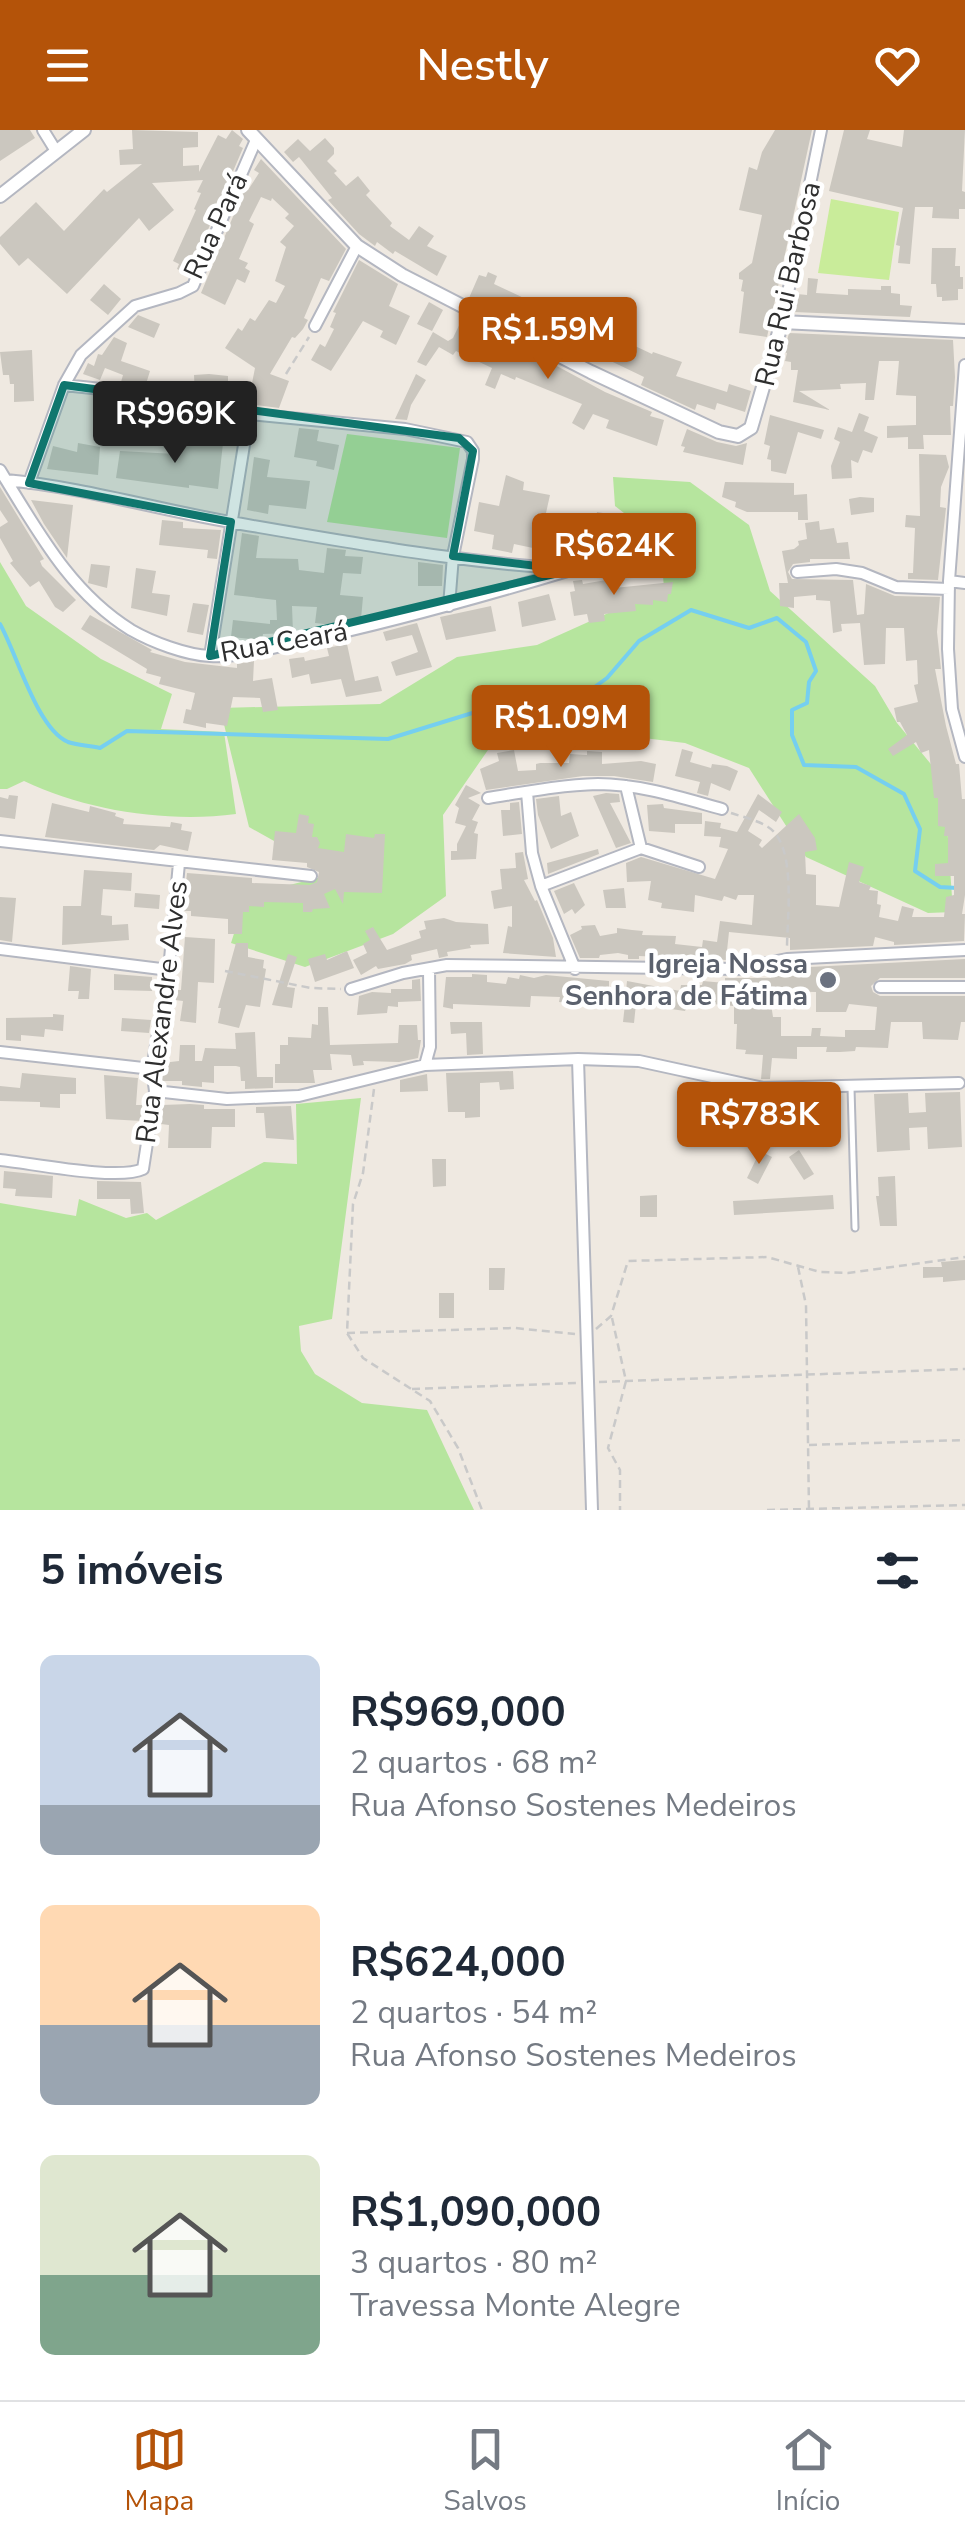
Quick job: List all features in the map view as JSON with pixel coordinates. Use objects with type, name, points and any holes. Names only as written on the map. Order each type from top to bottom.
[{"type":"street","points":[[44,130],[56,151]]},
{"type":"street","points":[[0,196],[84,130]]},
{"type":"street","name":"Rua Rui Barbosa","points":[[357,246],[444,298],[590,372],[720,432],[744,434],[751,428],[782,322],[821,130]]},
{"type":"street","points":[[252,135],[357,246],[315,326]]},
{"type":"street","name":"Rua Pará","points":[[29,482],[64,386],[81,356],[135,306],[193,286],[252,135]]},
{"type":"street","points":[[782,322],[965,330]]},
{"type":"street","points":[[965,365],[949,585],[949,680],[952,709],[965,753]]},
{"type":"street","points":[[64,386],[120,391],[250,414],[459,438],[474,451],[453,556],[448,606]]},
{"type":"street","points":[[210,656],[250,414]]},
{"type":"street","points":[[3,475],[231,522],[453,556],[572,570],[622,571]]},
{"type":"street","name":"Rua Ceará","points":[[3,475],[58,564],[106,612],[134,631],[179,649],[210,656],[261,650],[379,625],[572,570]]},
{"type":"street","points":[[797,572],[836,569],[862,573],[896,587],[965,583]]},
{"type":"street","points":[[626,786],[640,848]]},
{"type":"street","points":[[488,798],[544,788],[626,786],[722,809]]},
{"type":"street","points":[[527,792],[532,853],[541,886],[575,968]]},
{"type":"street","points":[[0,842],[310,876]]},
{"type":"street","points":[[541,886],[640,848],[700,867]]},
{"type":"street","name":"Rua Alexandre Alves","points":[[0,1160],[113,1173],[135,1173],[142,1169],[156,1091],[152,1069],[180,863]]},
{"type":"street","points":[[0,949],[168,970]]},
{"type":"street","points":[[350,989],[447,965],[739,969],[787,959],[965,950]]},
{"type":"street","points":[[425,1065],[430,1047],[428,970]]},
{"type":"street","points":[[880,987],[965,987]]},
{"type":"street","points":[[0,1052],[152,1069]]},
{"type":"street","points":[[578,1059],[592,1510]]},
{"type":"street","points":[[156,1091],[227,1099],[300,1096],[425,1065],[578,1059],[639,1061],[764,1088],[959,1084]]},
{"type":"lane","points":[[851,1085],[855,1228]]},
{"type":"path","points":[[286,374],[315,326]]},
{"type":"path","points":[[722,809],[771,828],[784,844],[788,873],[787,959]]},
{"type":"path","points":[[224,971],[311,988],[350,989]]},
{"type":"path","points":[[373,1078],[372,1124],[353,1204],[347,1333],[363,1358],[430,1401],[458,1448],[482,1510]]},
{"type":"path","points":[[620,1510],[620,1470],[608,1448],[626,1382],[611,1316],[628,1261],[767,1257],[798,1267],[848,1273],[965,1257]]},
{"type":"path","points":[[798,1267],[806,1305],[810,1510]]},
{"type":"path","points":[[347,1333],[515,1328],[588,1335],[611,1316]]},
{"type":"path","points":[[412,1389],[965,1369]]},
{"type":"path","points":[[808,1445],[965,1440]]},
{"type":"path","points":[[767,1510],[965,1505]]},
{"type":"highlighted area","points":[[64,385],[459,438],[473,451],[453,556],[571,570],[210,656],[231,522],[29,483]]},
{"type":"green space","points":[[831,199],[899,212],[889,280],[818,273]]},
{"type":"green space","points":[[347,434],[460,448],[447,538],[327,522]]},
{"type":"green space","points":[[613,477],[690,482],[749,525],[770,591],[875,686],[897,723],[944,780],[953,912],[928,913],[806,857],[749,768],[685,743],[577,730],[497,737],[443,815],[446,896],[393,934],[305,967],[231,943],[246,896],[333,874],[249,827],[220,708],[380,704],[457,657],[537,645],[664,588],[660,541],[615,506]]},
{"type":"green space","points":[[0,562],[26,606],[101,659],[172,694],[161,729],[224,732],[236,814],[183,817],[128,812],[74,800],[24,781],[0,789]]},
{"type":"green space","points":[[361,1098],[332,1319],[299,1326],[301,1351],[315,1374],[362,1403],[427,1410],[474,1510],[0,1510],[0,1203],[76,1216],[79,1199],[126,1218],[147,1213],[156,1220],[264,1162],[297,1164],[296,1104]]},
{"type":"building","points":[[0,130],[30,130],[35,138],[0,161]]},
{"type":"building","points":[[132,130],[198,132],[198,147],[183,148],[183,166],[199,165],[199,172],[218,135],[226,139],[232,130],[243,139],[239,146],[243,148],[189,274],[177,269],[179,264],[173,261],[196,210],[201,193],[197,192],[203,180],[152,183],[174,210],[149,231],[139,218],[67,294],[28,258],[19,266],[0,244],[0,237],[36,202],[64,231],[104,189],[107,192],[142,164],[120,165],[119,150],[133,149]]},
{"type":"building","points":[[775,130],[812,130],[767,337],[739,333],[744,292],[739,273],[752,263],[762,215],[739,210],[749,167],[757,170]]},
{"type":"building","points":[[844,130],[870,130],[867,139],[902,147],[904,130],[965,130],[965,209],[959,209],[959,219],[932,218],[933,207],[915,207],[910,264],[898,263],[900,246],[896,245],[903,208],[829,191]]},
{"type":"building","points":[[325,138],[334,148],[327,161],[337,171],[334,173],[346,186],[358,176],[370,191],[366,195],[392,223],[390,226],[409,240],[419,226],[434,236],[427,246],[447,256],[437,276],[359,234],[328,200],[332,198],[299,157],[293,162],[284,152],[298,139],[310,151]]},
{"type":"building","points":[[261,159],[346,249],[329,281],[321,278],[304,318],[308,320],[292,337],[270,374],[289,381],[279,408],[240,403],[241,396],[249,398],[255,368],[225,348],[238,328],[242,331],[250,318],[255,321],[269,300],[276,303],[285,286],[275,281],[286,247],[280,242],[294,226],[285,218],[289,214],[272,198],[271,201],[261,197],[249,221],[254,224],[239,259],[248,263],[245,268],[250,271],[245,283],[237,279],[225,305],[201,293],[245,188],[248,190],[259,173],[254,170]]},
{"type":"building","points":[[932,248],[956,248],[955,266],[960,266],[963,277],[958,300],[942,301],[942,297],[937,297],[936,284],[931,284]]},
{"type":"building","points":[[359,260],[398,284],[389,306],[410,316],[396,345],[380,337],[383,331],[363,321],[331,371],[311,360],[320,344],[325,347],[334,329],[330,327],[336,313],[333,312]]},
{"type":"building","points":[[488,272],[497,276],[494,284],[528,300],[524,310],[539,315],[532,331],[469,298],[479,275],[486,277]]},
{"type":"building","points":[[808,278],[818,279],[816,293],[848,295],[848,289],[881,290],[881,286],[891,286],[891,293],[900,294],[900,305],[912,306],[910,317],[794,312],[797,294],[807,295]]},
{"type":"building","points":[[104,284],[121,299],[108,315],[90,300]]},
{"type":"building","points":[[429,302],[443,310],[432,331],[417,324]]},
{"type":"building","points":[[138,315],[160,324],[154,338],[128,327]]},
{"type":"building","points":[[463,317],[485,331],[481,338],[555,365],[652,412],[650,416],[664,420],[657,446],[606,428],[609,420],[593,414],[584,430],[572,423],[582,404],[516,377],[515,380],[501,374],[495,389],[485,385],[492,368],[456,351],[453,355],[439,347],[426,366],[417,362],[433,332],[448,341]]},
{"type":"building","points":[[582,321],[652,354],[682,362],[676,376],[727,392],[729,384],[751,391],[745,412],[717,403],[715,410],[697,404],[695,410],[641,385],[644,377],[592,352],[588,359],[579,354],[582,347],[572,342]]},
{"type":"building","points":[[789,333],[953,340],[951,435],[923,435],[924,449],[908,449],[908,437],[887,438],[887,426],[916,425],[916,396],[896,395],[899,361],[879,361],[874,400],[865,400],[866,383],[799,391],[830,410],[793,402],[798,370],[791,370],[791,362],[785,361]]},
{"type":"building","points":[[114,337],[127,343],[121,361],[150,371],[146,384],[121,382],[123,375],[105,368],[100,380],[83,374],[88,363],[94,366],[98,354],[102,355]]},
{"type":"building","points":[[32,350],[34,401],[14,402],[14,384],[10,384],[9,375],[3,375],[0,352]]},
{"type":"building","points":[[416,374],[426,380],[407,420],[395,419]]},
{"type":"building","points":[[194,375],[228,376],[228,396],[195,396]]},
{"type":"building","points":[[138,413],[152,414],[150,436],[134,434]]},
{"type":"building","points":[[859,413],[869,417],[864,431],[878,437],[872,453],[863,450],[858,463],[851,460],[852,478],[832,479],[831,466],[840,442],[834,439],[838,427],[852,432]]},
{"type":"building","points":[[770,415],[824,430],[821,439],[798,432],[786,474],[771,471],[771,460],[767,459],[770,446],[764,444]]},
{"type":"building","points":[[299,428],[319,430],[317,441],[339,445],[334,470],[316,466],[317,461],[294,457]]},
{"type":"building","points":[[687,429],[717,442],[736,446],[747,443],[743,465],[683,452]]},
{"type":"building","points":[[199,440],[223,443],[218,489],[116,478],[120,451],[176,454],[177,445],[199,446]]},
{"type":"building","points":[[78,443],[100,447],[98,475],[47,469],[53,446],[77,452]]},
{"type":"building","points":[[919,454],[946,455],[949,467],[941,487],[940,507],[946,508],[938,580],[908,579],[908,573],[913,573],[915,528],[905,527],[906,515],[920,516]]},
{"type":"building","points":[[254,457],[270,460],[267,477],[310,481],[306,509],[269,505],[268,514],[247,510]]},
{"type":"building","points":[[506,475],[524,482],[523,490],[550,495],[546,513],[595,522],[597,512],[609,514],[606,533],[641,544],[650,517],[664,522],[660,535],[677,541],[663,577],[643,570],[650,567],[633,560],[632,563],[604,558],[607,545],[582,540],[581,544],[570,542],[569,548],[535,540],[533,548],[514,544],[512,553],[492,549],[494,535],[474,531],[479,502],[499,506]]},
{"type":"building","points":[[725,482],[794,483],[794,495],[807,494],[808,520],[798,520],[798,512],[747,512],[735,507],[736,502],[722,497]]},
{"type":"building","points":[[0,487],[44,559],[40,561],[42,566],[76,600],[63,612],[55,607],[39,581],[30,587],[10,563],[13,561],[0,538],[0,527],[8,522],[0,510]]},
{"type":"building","points":[[874,498],[874,512],[851,515],[849,499]]},
{"type":"building","points":[[31,500],[73,505],[67,558],[44,524]]},
{"type":"building","points":[[162,520],[183,522],[183,528],[221,530],[217,559],[207,558],[208,550],[159,545]]},
{"type":"building","points":[[819,521],[820,530],[834,528],[837,543],[848,542],[850,559],[810,559],[793,564],[788,572],[792,579],[853,580],[857,615],[864,614],[866,584],[895,596],[940,597],[937,632],[941,669],[935,669],[965,799],[964,941],[894,945],[875,937],[873,946],[790,950],[790,938],[729,932],[726,960],[639,956],[628,959],[628,955],[618,953],[580,958],[570,935],[581,926],[595,925],[600,936],[617,933],[617,928],[643,931],[642,935],[676,936],[675,944],[702,947],[703,940],[717,942],[720,921],[752,925],[754,895],[738,895],[736,900],[724,896],[722,901],[695,895],[694,912],[661,908],[662,903],[648,900],[651,881],[627,882],[626,863],[641,857],[715,879],[728,849],[719,847],[721,837],[704,836],[705,821],[721,823],[720,828],[737,832],[758,794],[782,812],[776,822],[759,810],[748,831],[762,840],[762,848],[799,814],[815,838],[817,850],[805,852],[806,874],[816,875],[816,905],[839,907],[849,862],[864,867],[859,882],[878,891],[879,917],[898,921],[902,906],[914,909],[912,917],[944,917],[946,897],[954,895],[954,876],[935,876],[935,864],[948,863],[948,836],[944,836],[945,827],[938,826],[938,798],[934,798],[929,750],[921,753],[916,742],[893,756],[888,749],[907,735],[897,722],[894,708],[918,702],[914,685],[918,684],[917,660],[906,661],[904,628],[886,628],[885,664],[864,665],[860,623],[841,624],[842,631],[833,633],[830,601],[816,600],[816,595],[794,597],[794,608],[780,606],[779,583],[788,583],[782,551],[794,549],[798,541],[807,539],[805,523]]},
{"type":"building","points":[[242,533],[259,536],[256,558],[298,559],[299,570],[324,573],[327,548],[346,550],[345,556],[363,557],[361,574],[343,573],[340,595],[363,597],[361,619],[333,625],[315,623],[317,607],[292,606],[293,633],[263,634],[262,640],[231,637],[233,620],[270,624],[270,620],[277,620],[276,600],[234,595]]},
{"type":"building","points":[[418,562],[443,565],[442,586],[418,586]]},
{"type":"building","points":[[91,564],[110,566],[107,588],[88,583]]},
{"type":"building","points":[[136,568],[156,571],[152,593],[170,595],[167,616],[131,608]]},
{"type":"building","points":[[612,579],[614,588],[673,582],[667,602],[635,604],[636,611],[604,614],[605,621],[589,623],[587,614],[574,616],[570,592],[575,591],[573,581],[582,580],[583,584]]},
{"type":"building","points":[[549,594],[556,620],[522,627],[518,602]]},
{"type":"building","points":[[193,603],[209,605],[203,635],[187,632]]},
{"type":"building","points":[[491,606],[496,631],[446,640],[440,617]]},
{"type":"building","points":[[90,615],[150,652],[185,662],[237,668],[237,664],[254,661],[253,681],[272,678],[278,710],[263,712],[260,698],[233,697],[227,726],[206,723],[206,728],[183,723],[195,693],[159,684],[161,677],[146,673],[147,669],[81,629]]},
{"type":"building","points":[[417,623],[432,667],[396,676],[391,662],[418,652],[412,635],[386,641],[383,632]]},
{"type":"building","points":[[347,644],[355,681],[378,676],[382,691],[346,697],[341,679],[311,684],[309,674],[292,678],[289,659],[304,657],[305,661],[329,656],[327,648]]},
{"type":"building","points":[[682,749],[693,752],[690,762],[738,771],[730,791],[711,783],[708,796],[697,793],[700,782],[675,776]]},
{"type":"building","points":[[514,750],[518,771],[536,770],[540,763],[569,763],[570,754],[587,755],[587,751],[602,752],[602,764],[656,764],[653,782],[583,776],[486,790],[480,769],[499,761],[497,753]]},
{"type":"building","points":[[466,785],[481,793],[468,798],[480,805],[472,820],[478,822],[474,833],[478,834],[476,859],[451,860],[451,851],[457,851],[466,826],[455,823],[459,808],[455,805]]},
{"type":"building","points":[[619,794],[620,802],[610,803],[631,843],[616,848],[593,796]]},
{"type":"building","points":[[9,795],[18,796],[15,819],[0,817],[0,797],[8,799]]},
{"type":"building","points":[[559,796],[561,816],[571,812],[579,836],[551,849],[536,799]]},
{"type":"building","points":[[519,802],[522,834],[503,836],[501,810],[510,810],[510,803]]},
{"type":"building","points":[[52,803],[89,812],[90,806],[116,813],[124,819],[123,824],[182,824],[181,830],[192,832],[188,851],[160,845],[154,850],[45,837]]},
{"type":"building","points":[[663,804],[664,808],[702,813],[702,824],[675,824],[675,833],[649,831],[647,805]]},
{"type":"building","points":[[299,814],[309,816],[308,823],[314,824],[312,837],[317,837],[318,848],[344,852],[346,834],[374,838],[375,834],[385,834],[382,893],[344,892],[343,904],[335,889],[324,894],[330,908],[312,912],[303,912],[303,903],[264,902],[264,907],[249,906],[249,912],[243,912],[242,934],[228,934],[228,919],[191,916],[191,911],[183,911],[187,873],[252,878],[252,883],[317,882],[319,872],[307,867],[307,863],[272,860],[275,831],[296,833]]},
{"type":"building","points":[[598,849],[599,854],[548,874],[547,863]]},
{"type":"building","points":[[523,852],[528,879],[524,880],[553,938],[556,957],[503,953],[508,926],[512,927],[512,906],[494,909],[491,891],[502,889],[500,869],[516,868],[515,853]]},
{"type":"building","points":[[84,870],[132,873],[131,891],[103,889],[101,915],[112,916],[112,925],[128,924],[129,940],[62,945],[63,906],[81,906]]},
{"type":"building","points":[[574,883],[585,905],[575,914],[572,909],[564,914],[554,891]]},
{"type":"building","points":[[624,888],[626,908],[606,908],[603,890]]},
{"type":"building","points":[[135,893],[160,895],[159,909],[134,907]]},
{"type":"building","points":[[0,897],[16,898],[12,942],[0,940]]},
{"type":"building","points":[[444,918],[488,924],[489,944],[470,945],[471,948],[447,952],[448,956],[439,958],[437,949],[411,955],[412,960],[405,964],[378,969],[376,966],[361,975],[353,960],[367,953],[363,944],[370,940],[365,931],[373,927],[387,950],[421,938],[419,931],[426,929],[424,921]]},
{"type":"building","points":[[185,937],[215,939],[214,983],[198,982],[196,1023],[180,1021],[183,1001],[175,1000],[176,990],[181,990]]},
{"type":"building","points":[[236,943],[248,943],[248,957],[264,960],[266,969],[260,1007],[246,1005],[239,1028],[218,1023],[218,1008]]},
{"type":"building","points":[[347,951],[354,968],[315,982],[308,959],[325,954],[327,960]]},
{"type":"building","points":[[288,954],[297,957],[287,987],[295,988],[292,1008],[272,1005]]},
{"type":"building","points":[[965,959],[965,978],[880,978],[871,986],[880,996],[965,996],[965,1022],[961,1022],[958,1040],[923,1039],[922,1022],[891,1022],[888,1048],[856,1047],[855,1051],[826,1052],[827,1047],[797,1047],[797,1059],[772,1058],[770,1079],[761,1079],[763,1055],[736,1049],[734,1006],[689,1002],[685,1011],[636,1004],[634,1023],[623,1022],[625,1004],[568,1003],[559,1002],[560,997],[531,996],[530,1007],[443,1007],[446,977],[472,974],[487,975],[487,982],[506,984],[508,977],[546,975],[609,981],[609,990],[626,991],[627,981],[680,991],[681,985],[702,985],[703,981],[771,978],[772,973],[790,974],[790,968]],"holes":[[[769,991],[816,992],[816,1012],[846,1012],[849,1004],[877,1007],[875,1030],[845,1030],[845,1037],[820,1036],[821,1028],[812,1028],[811,1036],[781,1036],[781,1017],[773,1017]]]},
{"type":"building","points":[[70,966],[91,969],[89,999],[78,999],[79,991],[68,991]]},
{"type":"building","points":[[114,974],[152,977],[152,991],[114,990]]},
{"type":"building","points":[[420,979],[421,1001],[398,1002],[398,1007],[388,1006],[387,1013],[357,1015],[359,996],[412,989],[412,980]]},
{"type":"building","points":[[318,1007],[328,1007],[330,1045],[398,1043],[399,1025],[417,1025],[421,1040],[418,1058],[363,1061],[364,1065],[353,1066],[351,1055],[330,1054],[332,1070],[313,1070],[315,1083],[275,1083],[280,1045],[288,1045],[288,1037],[311,1038],[312,1024],[318,1025]]},
{"type":"building","points":[[64,1015],[63,1031],[45,1029],[44,1037],[21,1035],[21,1041],[6,1040],[6,1018]]},
{"type":"building","points":[[122,1018],[151,1020],[149,1033],[121,1031]]},
{"type":"building","points":[[450,1022],[482,1022],[483,1054],[467,1055],[466,1033],[451,1034]]},
{"type":"building","points":[[255,1032],[257,1077],[273,1077],[273,1088],[245,1089],[240,1067],[236,1066],[214,1066],[214,1083],[202,1082],[202,1087],[162,1081],[162,1063],[179,1061],[180,1045],[195,1045],[195,1061],[202,1061],[205,1048],[236,1049],[235,1033]]},
{"type":"building","points":[[513,1071],[514,1089],[500,1090],[499,1082],[480,1083],[480,1117],[465,1118],[465,1112],[448,1112],[446,1073]]},
{"type":"building","points":[[22,1073],[76,1078],[76,1094],[60,1094],[60,1108],[40,1107],[40,1102],[0,1101],[0,1086],[20,1088]]},
{"type":"building","points":[[427,1074],[428,1091],[400,1092],[400,1080]]},
{"type":"building","points":[[104,1075],[138,1078],[136,1105],[144,1105],[142,1121],[106,1119]]},
{"type":"building","points":[[960,1092],[962,1147],[928,1149],[927,1127],[909,1128],[910,1150],[877,1152],[874,1094],[908,1093],[909,1113],[926,1112],[925,1093]]},
{"type":"building","points":[[162,1105],[204,1105],[204,1109],[235,1109],[235,1127],[212,1127],[211,1148],[168,1148],[169,1125],[161,1124]]},
{"type":"building","points":[[291,1106],[294,1140],[266,1138],[264,1113],[256,1113],[256,1107]]},
{"type":"building","points":[[799,1150],[814,1174],[804,1180],[789,1157]]},
{"type":"building","points":[[760,1151],[772,1157],[758,1184],[747,1178]]},
{"type":"building","points":[[432,1159],[446,1159],[446,1186],[433,1187]]},
{"type":"building","points":[[4,1171],[53,1176],[52,1198],[15,1196],[16,1189],[3,1188]]},
{"type":"building","points":[[895,1176],[897,1226],[880,1226],[878,1177]]},
{"type":"building","points":[[97,1181],[141,1182],[144,1213],[131,1214],[130,1199],[97,1199]]},
{"type":"building","points":[[657,1195],[657,1217],[640,1217],[640,1196]]},
{"type":"building","points":[[833,1195],[834,1209],[734,1215],[733,1201]]},
{"type":"building","points":[[965,1260],[965,1280],[943,1282],[943,1277],[923,1278],[923,1267],[942,1267],[941,1262]]},
{"type":"building","points":[[489,1268],[505,1268],[504,1290],[489,1290]]},
{"type":"building","points":[[439,1293],[454,1293],[454,1318],[439,1318]]},
{"type":"waterway","points":[[0,624],[47,722],[68,742],[100,748],[127,731],[388,739],[531,695],[585,694],[607,678],[639,641],[691,610],[749,628],[777,618],[806,642],[816,671],[809,682],[807,703],[792,710],[792,735],[804,765],[856,767],[904,794],[920,829],[915,871],[940,887],[957,888]]},
{"type":"place","name":"Igreja Nossa Senhora de Fátima","points":[[828,980]]}]
